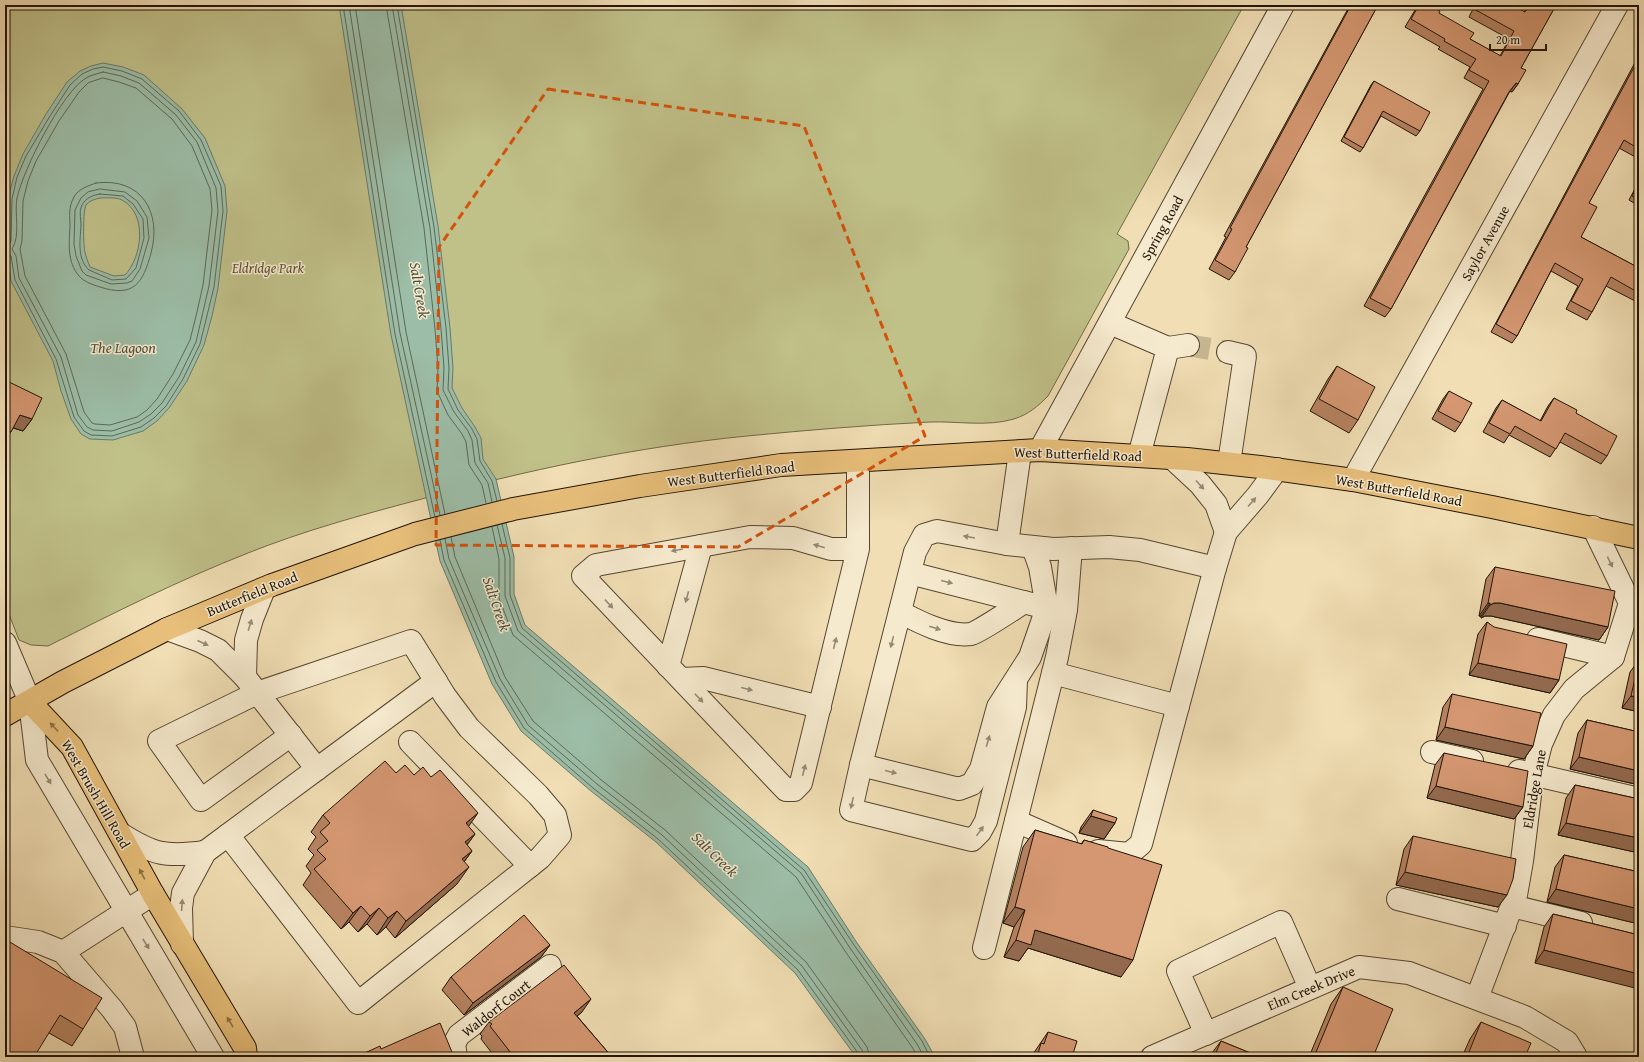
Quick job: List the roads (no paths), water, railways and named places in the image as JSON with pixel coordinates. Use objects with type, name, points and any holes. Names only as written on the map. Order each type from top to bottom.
[{"type":"main road","name":"West Butterfield Road","points":[[513,509],[640,486],[782,465],[858,462],[1030,451],[1172,458],[1277,469],[1353,480],[1593,527],[1639,538]]},
{"type":"main road","name":"Butterfield Road","points":[[5,715],[63,682],[166,629],[264,589],[415,534],[513,509]]},
{"type":"main road","name":"West Brush Hill Road","points":[[30,702],[72,747],[153,894],[245,1048],[246,1057]]},
{"type":"street","name":"Spring Road","points":[[1030,451],[1110,323],[1283,5]]},
{"type":"street","name":"Saylor Avenue","points":[[1353,480],[1617,5]]},
{"type":"street","points":[[1110,323],[1178,346],[1139,456]]},
{"type":"street","points":[[1228,352],[1245,356],[1229,463]]},
{"type":"street","points":[[1007,544],[1030,451]]},
{"type":"street","points":[[1172,458],[1200,484],[1216,504],[1226,532]]},
{"type":"street","points":[[858,462],[858,549],[801,783],[794,790],[786,790],[583,576],[596,565],[750,537],[793,538],[830,549],[858,549]]},
{"type":"street","points":[[1016,820],[1067,843],[1103,852],[1129,854],[1141,844],[1226,532],[1258,495],[1277,469]]},
{"type":"street","points":[[1517,635],[1613,657],[1635,599],[1593,527]]},
{"type":"street","points":[[1016,680],[1015,707],[986,821],[980,832],[972,840],[851,810],[915,552],[924,535],[937,531],[1007,544],[1053,549],[1109,547],[1140,550],[1215,568]]},
{"type":"street","points":[[674,672],[701,546]]},
{"type":"street","points":[[861,765],[959,789],[972,784],[981,769],[998,707],[1030,657],[1047,608],[1040,567],[1033,547]]},
{"type":"street","points":[[984,948],[1053,673],[1066,610],[1071,548]]},
{"type":"street","points":[[910,573],[1047,608]]},
{"type":"street","points":[[251,685],[246,640],[252,619],[264,589]]},
{"type":"street","points":[[900,612],[922,624],[951,632],[972,634],[1024,602]]},
{"type":"street","points":[[166,629],[200,641],[218,650],[251,685],[317,769]]},
{"type":"street","points":[[228,835],[358,1003],[540,858],[560,835],[555,815],[538,795],[469,728],[445,696],[411,640],[251,685],[159,740],[201,800],[291,735]]},
{"type":"street","points":[[5,643],[30,702],[37,760],[213,1057]]},
{"type":"street","name":"Eldridge Lane","points":[[1477,998],[1516,895],[1534,774],[1541,744],[1554,715],[1574,689],[1613,657]]},
{"type":"street","points":[[674,672],[820,707]]},
{"type":"street","points":[[1053,673],[1178,706]]},
{"type":"street","points":[[182,944],[181,908],[183,893],[190,877],[205,852],[436,681]]},
{"type":"street","points":[[410,742],[530,866]]},
{"type":"street","points":[[1432,752],[1639,799]]},
{"type":"street","points":[[121,834],[142,847],[162,854],[185,855],[205,852]]},
{"type":"street","points":[[63,952],[153,894]]},
{"type":"street","points":[[1398,899],[1504,926]]},
{"type":"street","points":[[1512,906],[1597,927]]},
{"type":"street","points":[[1206,1034],[1178,971],[1281,922],[1310,988]]},
{"type":"street","points":[[5,937],[38,942],[63,952],[112,1009],[125,1027],[133,1057]]},
{"type":"street","name":"Waldorf Court","points":[[456,1057],[454,1044],[459,1035],[550,966]]},
{"type":"street","name":"Elm Creek Drive","points":[[1152,1057],[1360,967],[1409,973],[1525,1017],[1561,1038],[1566,1042],[1576,1057]]},
{"type":"water","name":"Salt Creek","points":[[339,5],[401,5],[438,226],[450,328],[453,368],[452,388],[462,408],[481,438],[483,459],[496,479],[514,557],[514,594],[525,625],[808,867],[857,943],[925,1039],[935,1057],[856,1057],[795,973],[656,842],[591,791],[521,731],[492,684],[440,561],[391,335]]},
{"type":"water","name":"The Lagoon","points":[[103,63],[123,67],[144,75],[182,109],[205,138],[225,186],[227,211],[218,288],[212,316],[204,345],[187,381],[169,408],[157,421],[143,431],[113,440],[90,439],[81,434],[71,419],[61,391],[53,361],[11,281],[7,256],[8,198],[14,176],[23,154],[46,114],[67,82],[80,71]],"holes":[[[100,198],[120,199],[130,207],[136,215],[140,236],[138,247],[131,267],[125,275],[114,276],[90,267],[86,256],[84,248],[85,208],[90,201]]]},
{"type":"tunnel","points":[[1188,345],[1228,352]]},
{"type":"park label","name":"Eldridge Park","points":[[268,268]]}]
